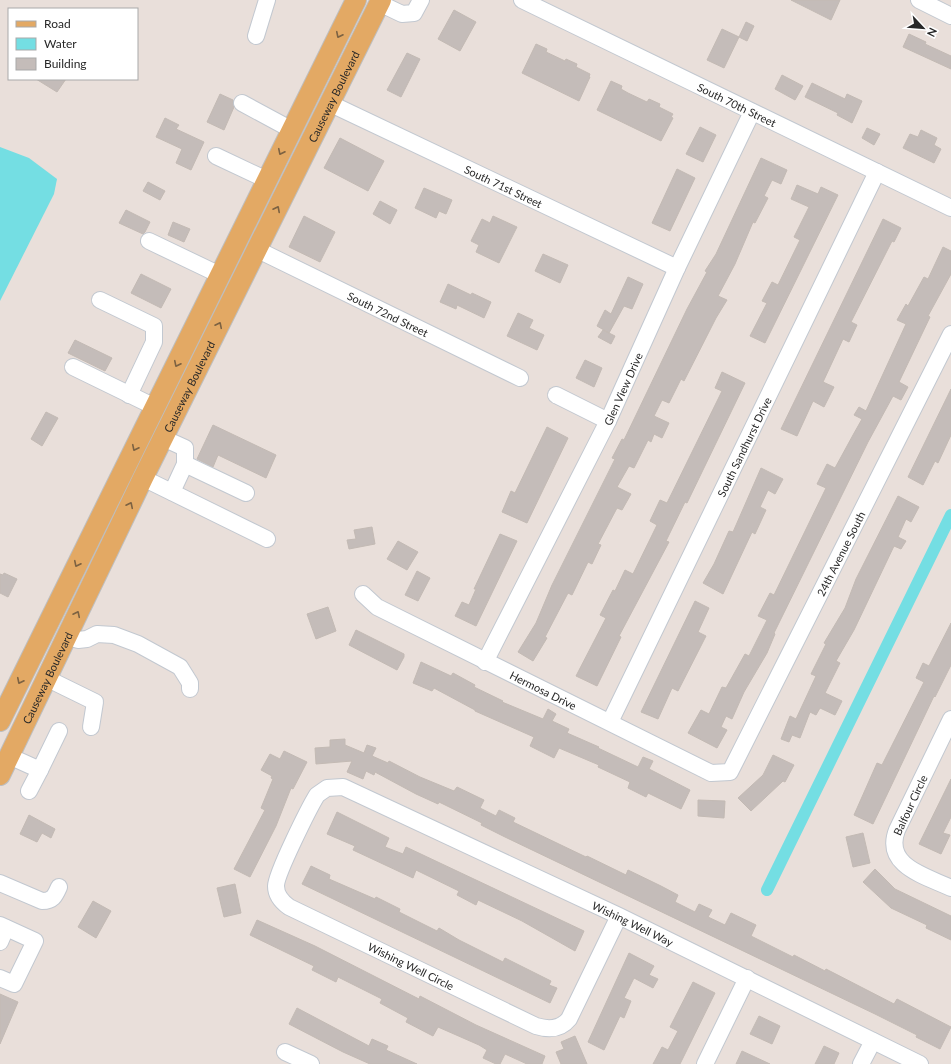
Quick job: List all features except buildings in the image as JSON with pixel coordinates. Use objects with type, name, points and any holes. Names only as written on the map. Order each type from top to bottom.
[{"type":"main road","name":"Causeway Boulevard","points":[[1,716],[356,0]]},
{"type":"main road","name":"Causeway Boulevard","points":[[0,775],[5,752],[46,678],[143,478],[380,1]]},
{"type":"main road","points":[[1,716],[10,720],[5,752]]},
{"type":"street","points":[[256,36],[267,0]]},
{"type":"street","points":[[380,1],[402,14],[414,12],[421,0]]},
{"type":"street","name":"South 70th Street","points":[[522,0],[951,208]]},
{"type":"street","points":[[919,0],[951,16]]},
{"type":"street","points":[[242,103],[292,130]]},
{"type":"street","name":"South 71st Street","points":[[330,104],[676,268]]},
{"type":"street","name":"Glen View Drive","points":[[485,662],[608,421],[676,268],[752,112]]},
{"type":"street","points":[[216,156],[267,180]]},
{"type":"street","name":"South Sandhurst Drive","points":[[610,722],[876,172]]},
{"type":"street","points":[[149,241],[220,275]]},
{"type":"street","name":"South 72nd Street","points":[[256,249],[520,378]]},
{"type":"street","points":[[100,300],[154,326],[154,342],[129,395]]},
{"type":"street","name":"24th Avenue South","points":[[730,772],[951,334]]},
{"type":"street","points":[[73,368],[129,395],[154,410],[167,430],[184,448],[185,464],[172,492]]},
{"type":"street","points":[[556,395],[608,421]]},
{"type":"street","points":[[185,464],[246,493]]},
{"type":"street","points":[[143,478],[267,539]]},
{"type":"street","name":"Hermosa Drive","points":[[362,594],[377,607],[711,773],[730,772]]},
{"type":"street","points":[[66,636],[78,640],[87,639],[97,634],[114,635],[138,644],[180,667],[190,683],[190,689]]},
{"type":"street","points":[[46,678],[95,702],[91,727]]},
{"type":"street","name":"Balfour Circle","points":[[951,719],[897,830],[893,839],[893,847],[895,854],[903,864],[951,888]]},
{"type":"street","points":[[29,791],[59,731]]},
{"type":"street","points":[[5,752],[40,770]]},
{"type":"street","name":"Wishing Well Circle","points":[[343,787],[336,786],[324,789],[313,802],[277,880],[277,892],[284,903],[536,1026],[546,1029],[557,1027],[569,1018],[619,916]]},
{"type":"street","name":"Wishing Well Way","points":[[343,787],[619,916],[748,978],[920,1064]]},
{"type":"street","points":[[0,883],[42,901],[50,901],[55,896],[59,887]]},
{"type":"street","points":[[2,932],[35,941],[14,984],[3,982]]},
{"type":"street","points":[[705,1064],[748,978]]},
{"type":"street","points":[[861,1064],[873,1040]]},
{"type":"street","points":[[286,1052],[311,1064]]},
{"type":"water","points":[[0,147],[29,158],[57,179],[54,194],[0,301]]},
{"type":"waterway","points":[[767,890],[951,515]]}]
